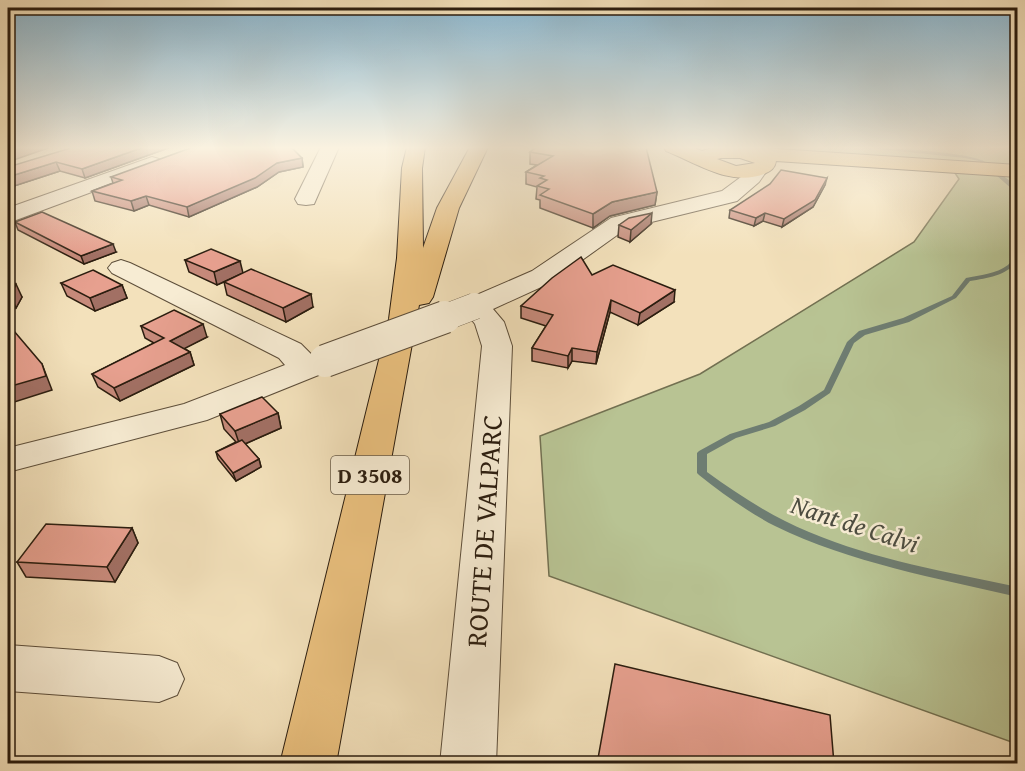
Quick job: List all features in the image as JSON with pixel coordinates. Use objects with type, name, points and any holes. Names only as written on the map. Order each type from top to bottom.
[{"type":"main road","name":"D 3508","points":[[308,764],[403,319],[410,258],[412,183]]},
{"type":"main road","points":[[393,372],[448,208],[461,183]]},
{"type":"street","points":[[8,216],[98,183]]},
{"type":"street","points":[[306,199],[313,183]]},
{"type":"street","points":[[738,183],[741,186]]},
{"type":"street","points":[[8,460],[195,412],[475,306],[541,277],[619,223],[720,200],[734,194],[745,183]]},
{"type":"street","points":[[120,268],[290,351],[314,366]]},
{"type":"street","name":"ROUTE DE VALPARC","points":[[468,764],[497,346],[489,322],[475,306]]},
{"type":"street","points":[[8,668],[159,679]]},
{"type":"green space","points":[[956,183],[1017,183],[1017,744],[549,576],[540,436],[700,374],[914,242]]},
{"type":"building","points":[[114,183],[243,183],[187,207],[146,196],[131,201],[92,191]]},
{"type":"building","points":[[542,183],[655,183],[657,192],[612,202],[593,214],[540,195],[549,189],[537,186]]},
{"type":"building","points":[[824,183],[815,200],[784,219],[765,213],[756,218],[730,210],[770,184]]},
{"type":"building","points":[[42,212],[113,244],[81,256],[15,222]]},
{"type":"building","points":[[652,213],[631,230],[619,225],[629,218]]},
{"type":"building","points":[[211,249],[240,261],[214,272],[185,260]]},
{"type":"building","points":[[581,257],[592,275],[613,265],[675,290],[640,313],[611,300],[597,352],[572,348],[568,356],[532,348],[553,315],[521,306],[552,278]]},
{"type":"building","points":[[251,269],[311,294],[283,308],[224,282]]},
{"type":"building","points":[[93,270],[122,285],[90,298],[61,283]]},
{"type":"building","points":[[8,279],[16,284],[11,295],[8,294]]},
{"type":"building","points":[[174,310],[203,324],[170,341],[190,352],[114,388],[92,374],[164,338],[141,326]]},
{"type":"building","points":[[8,324],[42,364],[46,376],[8,387]]},
{"type":"building","points":[[262,397],[278,413],[235,431],[220,414]]},
{"type":"building","points":[[242,440],[259,459],[233,473],[216,452]]},
{"type":"building","points":[[46,524],[132,528],[107,567],[17,562]]},
{"type":"building","points":[[615,664],[830,715],[834,764],[597,764]]},
{"type":"waterway","name":"Nant de Calvi","points":[[1008,183],[1014,188],[1018,198]]},
{"type":"waterway","name":"Nant de Calvi","points":[[1018,226],[1015,239],[1018,250]]},
{"type":"waterway","name":"Nant de Calvi","points":[[1018,256],[1003,271],[968,279],[954,297],[906,320],[862,333],[851,342],[827,391],[772,424],[733,436],[702,453],[702,473],[759,512],[806,535],[834,546],[896,564],[1018,592]]}]
